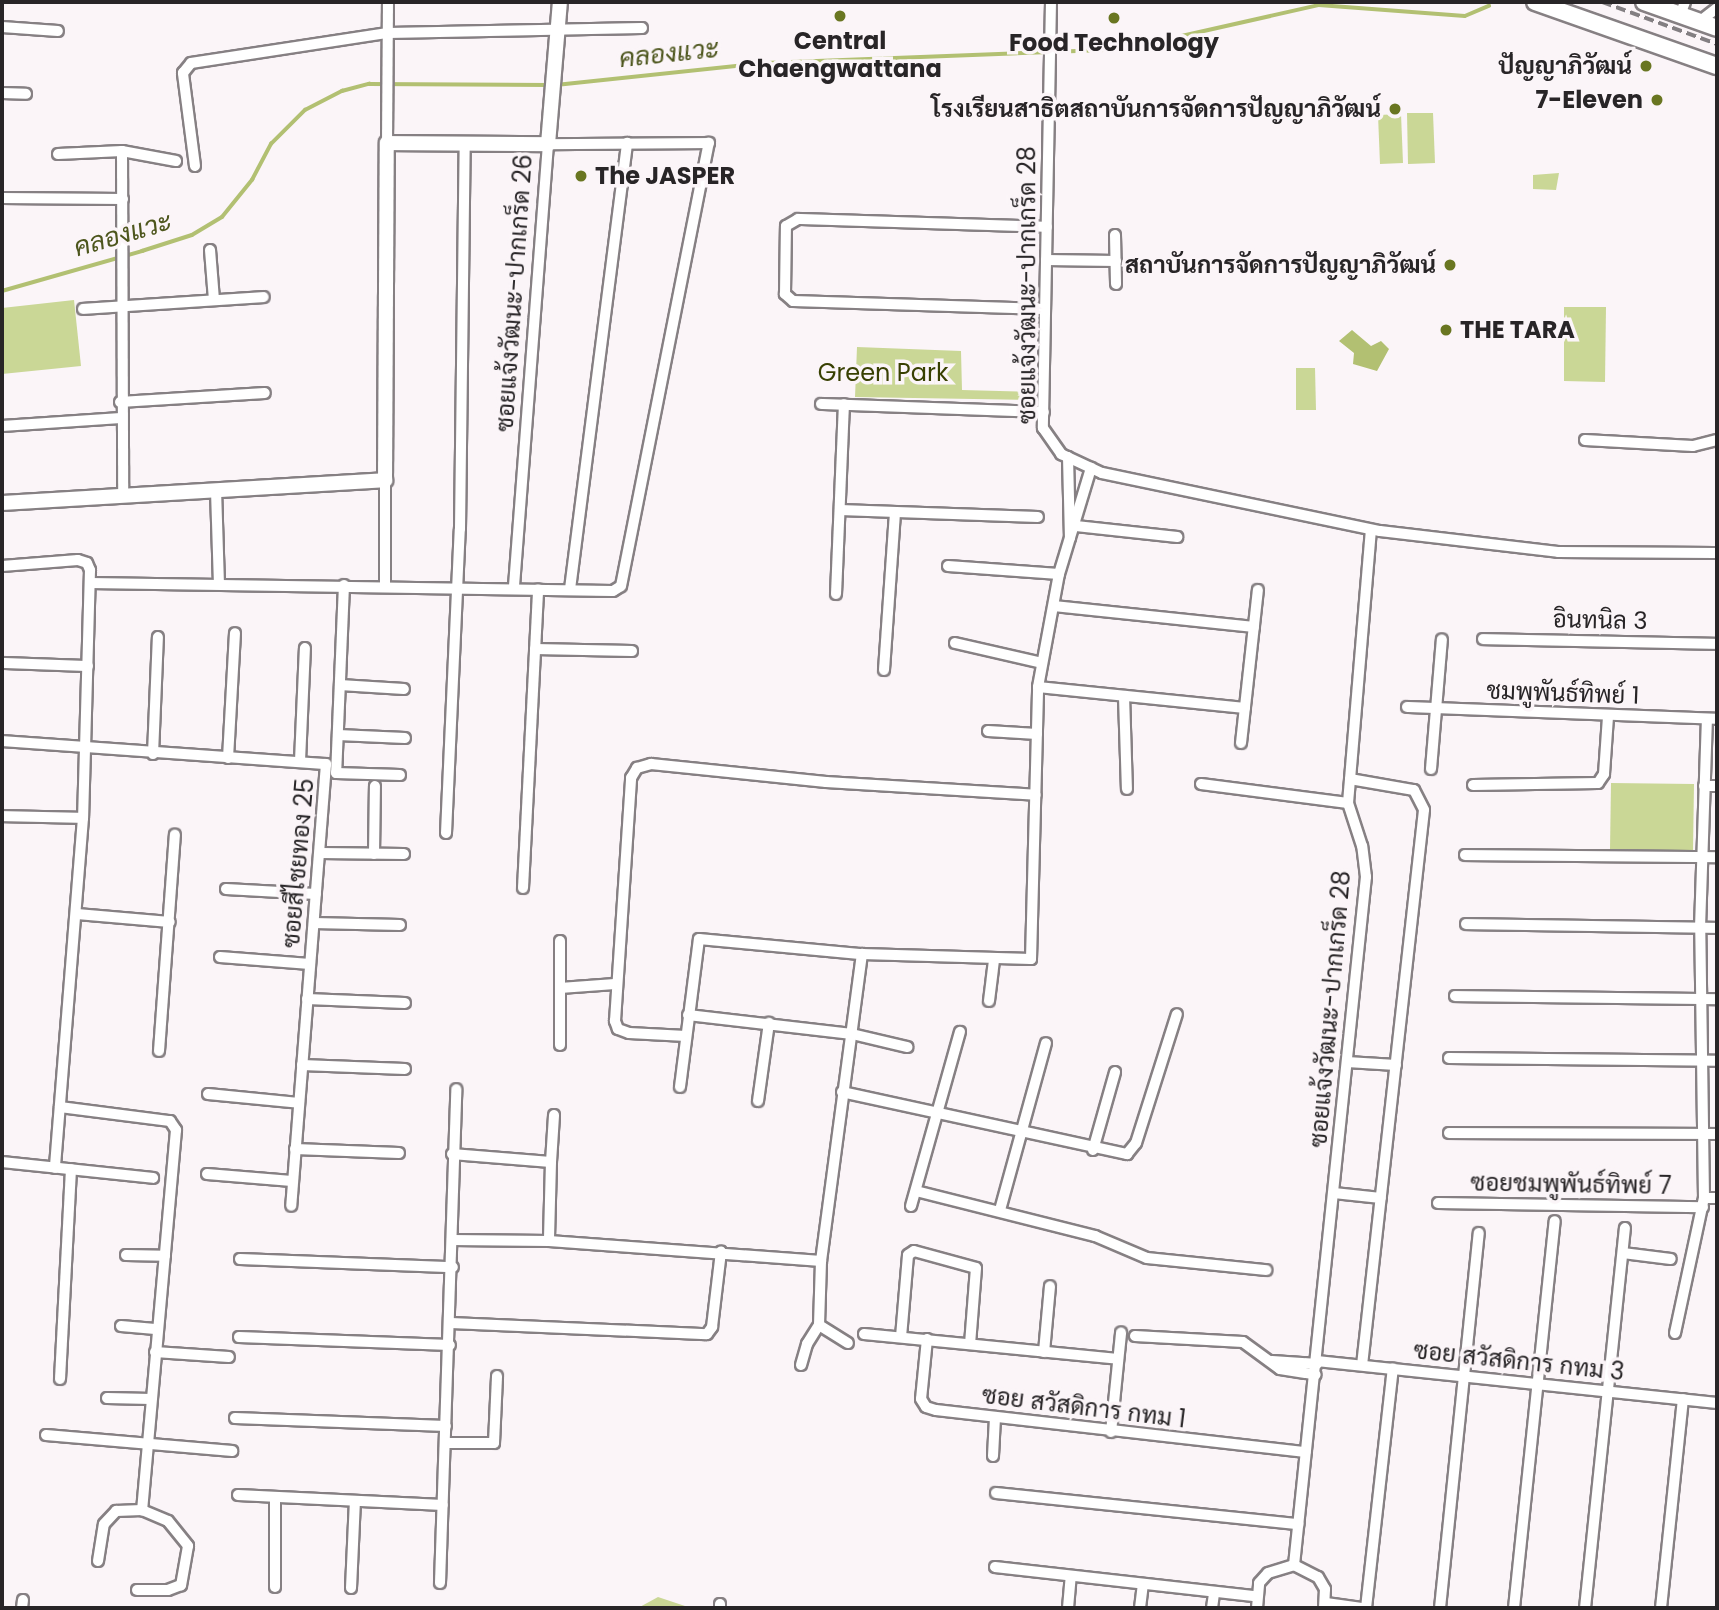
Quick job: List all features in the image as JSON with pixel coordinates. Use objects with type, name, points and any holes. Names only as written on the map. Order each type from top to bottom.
[{"type":"main road","points":[[1535,2],[1717,66]]},
{"type":"main road","points":[[1644,2],[1682,8],[1699,22],[1717,28]]},
{"type":"street","points":[[385,586],[388,2]]},
{"type":"street","name":"ซอยแจ้งวัฒนะ-ปากเกร็ด 26","points":[[514,587],[561,2]]},
{"type":"street","name":"ซอยแจ้งวัฒนะ-ปากเกร็ด 28","points":[[1051,2],[1044,428],[1052,445],[1068,457],[1091,468],[1371,530],[1558,552],[1716,554]]},
{"type":"street","points":[[1699,22],[1717,8]]},
{"type":"street","points":[[2,27],[58,31]]},
{"type":"street","points":[[195,166],[183,73],[191,63],[388,33],[642,28]]},
{"type":"street","points":[[2,93],[26,94]]},
{"type":"street","points":[[90,583],[514,587],[614,591],[625,580],[709,143],[387,143]]},
{"type":"street","points":[[570,589],[628,143]]},
{"type":"street","points":[[446,833],[457,587],[465,145]]},
{"type":"street","points":[[58,154],[122,151],[176,161]]},
{"type":"street","points":[[122,151],[123,306],[120,402],[123,495]]},
{"type":"street","points":[[2,198],[123,199]]},
{"type":"street","points":[[1045,309],[793,301],[785,294],[786,226],[798,219],[1047,227]]},
{"type":"street","points":[[1115,235],[1116,284]]},
{"type":"street","points":[[210,250],[214,300]]},
{"type":"street","points":[[1046,260],[1116,261]]},
{"type":"street","points":[[83,309],[264,297]]},
{"type":"street","points":[[120,402],[265,393]]},
{"type":"street","points":[[821,404],[1044,412]]},
{"type":"street","points":[[836,594],[844,404]]},
{"type":"street","points":[[2,426],[121,418]]},
{"type":"street","points":[[1585,440],[1693,446],[1717,440]]},
{"type":"street","points":[[1068,457],[1070,538]]},
{"type":"street","points":[[680,1087],[699,939],[862,954],[993,960],[1025,961],[1033,952],[1038,687],[1059,575],[1076,526],[1091,468]]},
{"type":"street","points":[[2,503],[386,480]]},
{"type":"street","points":[[216,490],[219,584]]},
{"type":"street","points":[[839,510],[1038,517]]},
{"type":"street","points":[[884,670],[895,513]]},
{"type":"street","points":[[1076,526],[1177,537]]},
{"type":"street","name":"ซอยแจ้งวัฒนะ-ปากเกร็ด 28","points":[[1294,1564],[1366,877],[1363,846],[1348,803],[1371,530]]},
{"type":"street","points":[[2,566],[87,563],[90,583],[83,818],[55,1168]]},
{"type":"street","points":[[948,566],[1059,575]]},
{"type":"street","points":[[344,585],[336,773],[400,775]]},
{"type":"street","points":[[523,888],[538,589]]},
{"type":"street","points":[[1241,743],[1258,590]]},
{"type":"street","points":[[1054,606],[1254,627]]},
{"type":"street","points":[[228,758],[235,633]]},
{"type":"street","points":[[153,754],[158,637]]},
{"type":"street","points":[[1431,768],[1442,639]]},
{"type":"street","name":"อินทนิล 3","points":[[1483,639],[1717,644]]},
{"type":"street","points":[[955,643],[1042,663]]},
{"type":"street","points":[[300,761],[304,648]]},
{"type":"street","points":[[535,649],[632,651]]},
{"type":"street","points":[[2,663],[88,666]]},
{"type":"street","points":[[340,685],[404,689]]},
{"type":"street","points":[[1038,687],[1245,708]]},
{"type":"street","points":[[1124,696],[1127,789]]},
{"type":"street","name":"ชมพูพันธ์ทิพย์ 1","points":[[1407,707],[1712,719]]},
{"type":"street","points":[[1473,785],[1598,783],[1604,774],[1608,717]]},
{"type":"street","points":[[1675,1333],[1704,1202],[1700,928],[1704,786],[1712,719]]},
{"type":"street","points":[[988,731],[1037,734]]},
{"type":"street","points":[[338,735],[405,738]]},
{"type":"street","name":"ซอยสีไชยทอง 25","points":[[2,741],[153,754],[326,764],[329,770],[316,894],[291,1206]]},
{"type":"street","points":[[686,1036],[618,1029],[615,984],[631,778],[637,768],[651,764],[826,782],[1036,795]]},
{"type":"street","points":[[1350,779],[1414,790],[1424,810],[1363,1366]]},
{"type":"street","points":[[1201,784],[1348,803]]},
{"type":"street","points":[[374,854],[375,786]]},
{"type":"street","points":[[1704,786],[1717,786]]},
{"type":"street","points":[[2,816],[83,818]]},
{"type":"street","points":[[159,1051],[175,835]]},
{"type":"street","points":[[320,853],[404,854]]},
{"type":"street","points":[[1465,855],[1717,857]]},
{"type":"street","points":[[226,889],[316,894]]},
{"type":"street","points":[[77,914],[170,922]]},
{"type":"street","points":[[314,923],[400,925]]},
{"type":"street","points":[[1466,923],[1717,928]]},
{"type":"street","points":[[560,941],[560,1045]]},
{"type":"street","points":[[801,1366],[807,1344],[819,1325],[821,1261],[862,954]]},
{"type":"street","points":[[220,957],[310,964]]},
{"type":"street","points":[[989,1001],[993,960]]},
{"type":"street","points":[[560,988],[615,984]]},
{"type":"street","points":[[1455,996],[1717,999]]},
{"type":"street","points":[[307,999],[405,1003]]},
{"type":"street","points":[[842,1093],[1114,1154],[1133,1149],[1177,1014]]},
{"type":"street","points":[[688,1015],[852,1034],[907,1047]]},
{"type":"street","points":[[758,1101],[769,1023]]},
{"type":"street","points":[[911,1206],[939,1115],[960,1032]]},
{"type":"street","points":[[1000,1210],[1046,1043]]},
{"type":"street","points":[[1449,1058],[1717,1061]]},
{"type":"street","points":[[1347,1062],[1396,1065]]},
{"type":"street","points":[[302,1065],[405,1069]]},
{"type":"street","points":[[1093,1150],[1115,1072]]},
{"type":"street","points":[[440,1583],[453,1267],[452,1154],[456,1089]]},
{"type":"street","points":[[208,1094],[299,1103]]},
{"type":"street","points":[[61,1107],[174,1125],[142,1510]]},
{"type":"street","points":[[549,1241],[554,1115]]},
{"type":"street","points":[[1449,1133],[1717,1134]]},
{"type":"street","points":[[295,1149],[399,1153]]},
{"type":"street","points":[[452,1154],[551,1162]]},
{"type":"street","points":[[2,1162],[153,1178]]},
{"type":"street","points":[[60,1379],[71,1169]]},
{"type":"street","points":[[207,1174],[292,1181]]},
{"type":"street","points":[[916,1192],[1000,1210],[1105,1239],[1147,1258],[1266,1270]]},
{"type":"street","points":[[1334,1193],[1381,1198]]},
{"type":"street","name":"ซอยชมพูพันธ์ทิพย์ 7","points":[[1438,1203],[1704,1202],[1717,1198]]},
{"type":"street","points":[[1514,1608],[1555,1221]]},
{"type":"street","points":[[1585,1608],[1610,1391],[1625,1228]]},
{"type":"street","points":[[1440,1608],[1479,1233]]},
{"type":"street","points":[[452,1240],[549,1241],[721,1251],[821,1261]]},
{"type":"street","points":[[451,1323],[707,1334],[712,1327],[721,1251]]},
{"type":"street","points":[[901,1337],[908,1255],[914,1251],[976,1268],[970,1344]]},
{"type":"street","points":[[1623,1253],[1671,1259]]},
{"type":"street","points":[[126,1255],[164,1256]]},
{"type":"street","points":[[240,1259],[453,1267]]},
{"type":"street","points":[[1044,1352],[1050,1286]]},
{"type":"street","points":[[819,1325],[848,1343]]},
{"type":"street","points":[[121,1326],[158,1328]]},
{"type":"street","points":[[1111,1432],[1121,1333]]},
{"type":"street","points":[[864,1334],[1118,1359]]},
{"type":"street","name":"ซอย สวัสดิการ กทม 3","points":[[1135,1336],[1243,1342],[1280,1368],[1393,1368],[1717,1403]]},
{"type":"street","points":[[239,1337],[450,1345]]},
{"type":"street","name":"ซอย สวัสดิการ กทม 1","points":[[927,1339],[921,1399],[926,1407],[1111,1432],[1306,1452]]},
{"type":"street","points":[[155,1352],[229,1357]]},
{"type":"street","points":[[1257,1608],[1255,1596],[1268,1573],[1294,1564],[1318,1577],[1325,1606],[1364,1608],[1393,1368]]},
{"type":"street","points":[[445,1443],[494,1444],[497,1376]]},
{"type":"street","points":[[107,1398],[151,1399]]},
{"type":"street","points":[[1661,1608],[1682,1399]]},
{"type":"street","points":[[235,1418],[446,1426]]},
{"type":"street","points":[[993,1456],[995,1418]]},
{"type":"street","points":[[46,1435],[232,1451]]},
{"type":"street","points":[[996,1493],[1298,1524]]},
{"type":"street","points":[[238,1495],[443,1505]]},
{"type":"street","points":[[275,1497],[275,1587]]},
{"type":"street","points":[[351,1588],[355,1501]]},
{"type":"street","points":[[98,1561],[100,1535],[110,1516],[142,1510],[176,1528],[190,1555],[177,1588],[137,1590]]},
{"type":"street","points":[[996,1567],[1255,1596]]},
{"type":"street","points":[[1068,1608],[1071,1576]]},
{"type":"street","points":[[1140,1608],[1143,1585]]},
{"type":"street","points":[[1212,1608],[1214,1593]]},
{"type":"green space","points":[[1407,113],[1433,113],[1435,163],[1408,164]]},
{"type":"green space","points":[[1401,114],[1403,163],[1380,164],[1378,115]]},
{"type":"green space","points":[[1559,173],[1556,190],[1533,189],[1533,175]]},
{"type":"green space","points":[[74,300],[81,366],[2,374],[2,308]]},
{"type":"green space","points":[[1564,307],[1606,307],[1605,382],[1564,381]]},
{"type":"green space","name":"Green Park","points":[[857,347],[961,351],[962,390],[1040,392],[1039,400],[855,397]]},
{"type":"green space","points":[[1296,368],[1315,368],[1316,410],[1296,410]]},
{"type":"green space","points":[[1611,783],[1694,784],[1693,851],[1610,850]]},
{"type":"green space","points":[[658,1597],[685,1606],[686,1608],[638,1608]]},
{"type":"shaded area","points":[[1352,330],[1371,346],[1381,341],[1389,349],[1377,371],[1353,364],[1354,353],[1339,341]]},
{"type":"waterway","name":"คลองแวะ","points":[[556,85],[765,63],[1124,49],[1319,5],[1465,16],[1489,6]]},
{"type":"waterway","name":"คลองแวะ","points":[[2,291],[192,235],[222,217],[252,180],[271,144],[305,110],[342,91],[369,84],[548,85]]},
{"type":"railway","points":[[1602,2],[1717,44]]},
{"type":"place","name":"Central Chaengwattana","points":[[840,16]]},
{"type":"place","name":"Food Technology","points":[[1114,18]]},
{"type":"place","name":"ปัญญาภิวัฒน์","points":[[1646,66]]},
{"type":"place","name":"7-Eleven","points":[[1657,100]]},
{"type":"place","name":"โรงเรียนสาธิตสถาบันการจัดการปัญญาภิวัฒน์","points":[[1395,109]]},
{"type":"place","name":"The JASPER","points":[[581,176]]},
{"type":"place","name":"สถาบันการจัดการปัญญาภิวัฒน์","points":[[1450,265]]},
{"type":"place","name":"THE TARA","points":[[1446,330]]}]
